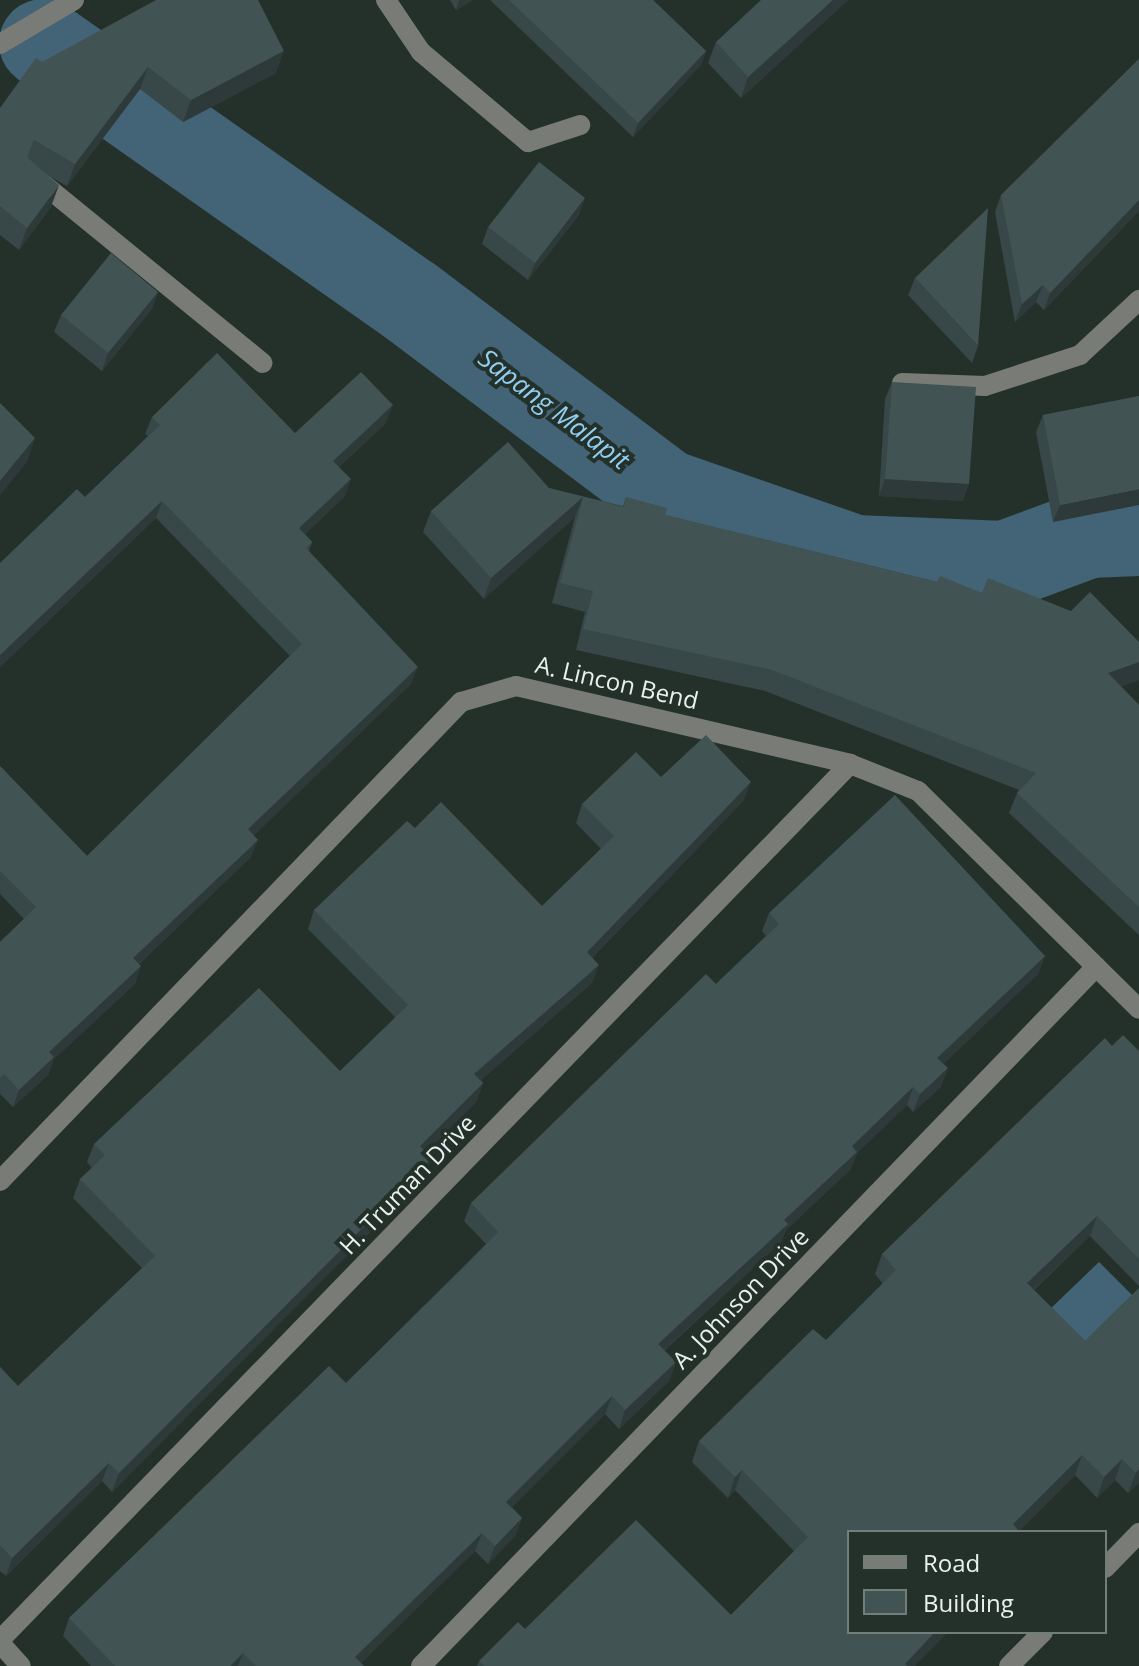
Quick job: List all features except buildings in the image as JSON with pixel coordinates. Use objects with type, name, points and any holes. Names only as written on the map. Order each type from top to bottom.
[{"type":"street","points":[[0,44],[74,0]]},
{"type":"street","points":[[386,0],[421,52],[528,142],[580,125]]},
{"type":"street","points":[[31,174],[263,363]]},
{"type":"street","points":[[898,383],[985,386],[1080,355],[1139,300]]},
{"type":"street","name":"A. Lincon Bend","points":[[0,1181],[461,702],[516,686],[850,764],[918,791],[1139,1009]]},
{"type":"street","name":"H. Truman Drive","points":[[0,1641],[850,764]]},
{"type":"street","name":"A. Johnson Drive","points":[[421,1666],[1096,967]]},
{"type":"street","points":[[1107,1566],[1139,1533]]},
{"type":"street","points":[[1009,1666],[1041,1634]]},
{"type":"street","points":[[0,1641],[21,1666]]},
{"type":"water","points":[[1099,1262],[1135,1298],[1084,1349],[1047,1312]]},
{"type":"waterway","name":"Sapang Malapit","points":[[43,43],[409,300],[665,493],[854,559],[1005,565],[1089,534],[1139,532]]}]
